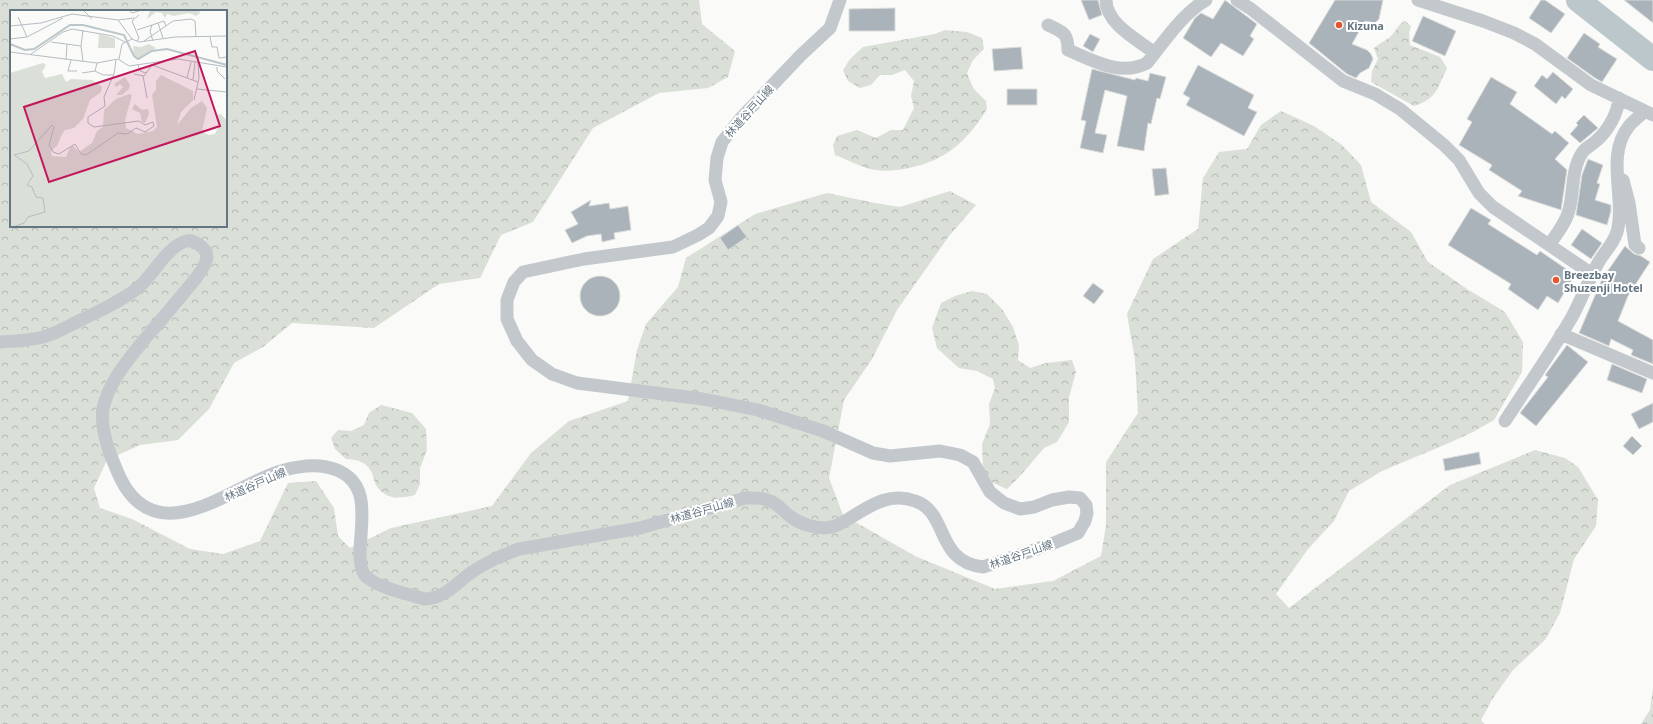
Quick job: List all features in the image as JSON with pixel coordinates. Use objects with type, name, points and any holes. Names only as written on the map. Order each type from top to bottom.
[{"type":"street","name":"林道谷戸山線","points":[[0,342],[25,341],[55,333],[120,300],[140,286],[177,246],[188,241],[196,242],[204,247],[207,254],[206,264],[198,277],[128,360],[114,379],[104,402],[103,424],[109,450],[121,480],[129,492],[142,505],[170,514],[199,508],[226,497],[280,471],[300,467],[319,466],[335,470],[348,476],[357,484],[362,500],[360,554],[361,566],[364,574],[371,581],[424,599],[431,599],[444,595],[485,564],[500,555],[537,545],[640,528],[745,498],[760,498],[773,502],[791,518],[803,524],[819,527],[831,527],[842,523],[876,502],[899,497],[917,501],[933,512],[941,533],[951,551],[963,561],[973,566],[983,567],[1078,533],[1085,521],[1087,513],[1086,505],[1080,498],[1069,497],[1052,500],[1034,507],[1020,509],[1004,503],[990,492],[972,462],[960,455],[940,451],[890,456],[873,453],[854,446],[823,431],[758,410],[703,398],[577,383],[552,374],[532,360],[517,341],[507,319],[507,300],[514,282],[523,272],[584,258],[673,247],[709,228],[718,216],[721,202],[715,180],[717,158],[722,142],[740,118],[801,55],[830,28],[840,0]]},
{"type":"street","points":[[1106,0],[1106,6],[1114,22],[1155,53]]},
{"type":"street","points":[[1048,25],[1064,32],[1068,41],[1068,50],[1106,66],[1124,68],[1141,66],[1147,63],[1198,4],[1206,0]]},
{"type":"street","points":[[1237,0],[1251,8],[1343,81],[1376,94],[1400,110],[1444,145],[1458,160],[1479,193],[1493,207],[1592,274]]},
{"type":"street","points":[[1418,0],[1483,21],[1514,33],[1535,44],[1591,85],[1649,113]]},
{"type":"street","points":[[1549,245],[1565,221],[1570,210],[1573,183],[1577,164],[1582,152],[1597,140],[1606,130],[1618,109],[1619,98]]},
{"type":"street","points":[[1505,421],[1538,372],[1561,334],[1592,274],[1611,246],[1619,220],[1617,159],[1622,138],[1629,126],[1649,113]]},
{"type":"street","points":[[1617,159],[1629,203],[1634,245],[1639,248]]},
{"type":"street","points":[[1561,334],[1653,373]]},
{"type":"green space","points":[[0,0],[699,0],[702,24],[735,51],[728,77],[708,88],[659,93],[593,128],[533,222],[501,235],[480,278],[439,284],[374,328],[292,323],[263,347],[234,363],[209,409],[178,440],[140,445],[107,460],[94,488],[100,508],[132,519],[190,549],[223,554],[260,541],[288,483],[316,481],[334,508],[338,536],[350,548],[391,528],[492,506],[531,453],[569,421],[628,401],[637,350],[646,324],[678,287],[686,258],[755,214],[827,193],[900,207],[950,191],[976,205],[949,236],[897,310],[872,359],[844,400],[829,478],[843,515],[915,556],[995,589],[1053,581],[1101,556],[1106,525],[1106,462],[1138,413],[1135,360],[1127,314],[1153,259],[1198,229],[1203,178],[1219,152],[1247,149],[1261,125],[1281,111],[1314,126],[1342,145],[1361,165],[1371,202],[1411,232],[1428,262],[1467,289],[1505,312],[1523,342],[1522,372],[1494,420],[1449,443],[1382,471],[1349,491],[1334,521],[1308,549],[1276,594],[1289,608],[1450,485],[1535,450],[1565,458],[1578,467],[1598,500],[1596,526],[1574,559],[1560,613],[1545,640],[1513,670],[1493,698],[1481,720],[1484,724],[0,724]]},
{"type":"green space","points":[[1405,21],[1411,26],[1409,33],[1410,45],[1440,57],[1447,68],[1436,92],[1428,100],[1414,106],[1371,82],[1372,71],[1378,59],[1374,48],[1393,34]]},
{"type":"green space","points":[[945,30],[967,32],[982,38],[984,49],[973,60],[967,73],[973,88],[986,101],[987,109],[972,131],[955,148],[945,154],[934,160],[904,169],[885,171],[870,169],[835,155],[833,145],[837,136],[857,130],[876,138],[891,130],[903,130],[914,108],[911,96],[914,81],[905,70],[892,75],[880,75],[871,85],[860,88],[848,81],[843,70],[850,59],[863,47],[935,34]]},
{"type":"green space","points":[[972,291],[987,294],[1002,309],[1013,327],[1019,345],[1018,360],[1030,368],[1046,363],[1072,360],[1076,372],[1069,397],[1069,422],[1057,442],[1044,448],[1007,489],[991,482],[983,469],[982,444],[990,424],[989,404],[995,388],[993,379],[977,371],[959,368],[937,348],[932,328],[941,303],[955,296]]},
{"type":"green space","points":[[381,405],[412,413],[426,429],[427,450],[420,468],[420,484],[415,495],[398,498],[388,496],[376,485],[372,473],[367,466],[358,461],[346,459],[335,449],[331,438],[338,430],[351,431],[364,425],[369,413]]},
{"type":"green space","points":[[1653,688],[1653,724],[1641,724],[1650,710]]},
{"type":"building","points":[[1081,0],[1098,0],[1102,15],[1089,20]]},
{"type":"building","points":[[1225,0],[1257,24],[1250,36],[1254,39],[1243,56],[1221,43],[1211,57],[1183,38],[1195,18],[1201,13],[1213,19]]},
{"type":"building","points":[[1335,0],[1383,0],[1379,19],[1375,23],[1365,21],[1352,44],[1367,50],[1373,59],[1369,68],[1360,73],[1356,78],[1347,74],[1309,43]]},
{"type":"building","points":[[1541,0],[1545,0],[1565,14],[1551,33],[1529,18]]},
{"type":"building","points":[[1624,0],[1653,0],[1653,23]]},
{"type":"building","points":[[895,8],[895,31],[849,31],[849,9]]},
{"type":"building","points":[[1423,16],[1456,31],[1445,56],[1412,41]]},
{"type":"building","points":[[1584,33],[1600,44],[1598,47],[1617,59],[1602,82],[1567,58]]},
{"type":"building","points":[[1090,34],[1100,39],[1093,52],[1083,46]]},
{"type":"building","points":[[1021,47],[1023,69],[994,71],[992,49]]},
{"type":"building","points":[[1198,65],[1254,95],[1248,108],[1257,112],[1244,136],[1186,105],[1190,98],[1183,94]]},
{"type":"building","points":[[1092,69],[1135,80],[1136,78],[1148,81],[1150,73],[1166,77],[1160,99],[1157,98],[1151,124],[1148,123],[1144,151],[1117,146],[1127,96],[1105,90],[1095,133],[1107,135],[1103,153],[1080,148],[1086,121],[1081,120]]},
{"type":"building","points":[[1553,72],[1573,89],[1565,99],[1562,96],[1556,104],[1534,86],[1542,75],[1547,79]]},
{"type":"building","points":[[1491,77],[1517,92],[1510,104],[1552,134],[1555,131],[1569,143],[1555,159],[1567,170],[1561,210],[1518,196],[1522,191],[1489,170],[1492,165],[1459,145],[1472,122],[1467,119]]},
{"type":"building","points":[[1007,89],[1037,89],[1037,105],[1007,105]]},
{"type":"building","points":[[1584,115],[1598,128],[1580,143],[1570,134],[1578,125],[1576,123]]},
{"type":"building","points":[[1588,159],[1603,165],[1597,183],[1600,184],[1595,200],[1611,205],[1607,225],[1576,215],[1582,175]]},
{"type":"building","points":[[1166,168],[1169,194],[1155,196],[1152,169]]},
{"type":"building","points":[[591,200],[589,206],[609,203],[610,209],[628,206],[631,230],[614,233],[615,239],[602,242],[601,234],[587,236],[572,243],[565,230],[578,224],[571,212]]},
{"type":"building","points":[[1471,208],[1491,220],[1488,224],[1537,255],[1540,251],[1575,275],[1558,303],[1547,296],[1538,310],[1508,289],[1511,284],[1448,245]]},
{"type":"building","points":[[738,225],[747,237],[728,250],[720,238]]},
{"type":"building","points":[[1582,229],[1602,243],[1591,259],[1571,245]]},
{"type":"building","points":[[1625,246],[1634,254],[1641,256],[1650,262],[1628,296],[1618,321],[1653,340],[1653,364],[1631,355],[1633,350],[1611,339],[1609,346],[1579,333],[1602,279]]},
{"type":"building","points":[[604,276],[611,279],[617,285],[620,296],[619,304],[611,313],[604,316],[596,316],[589,313],[581,304],[580,292],[583,285],[592,277]]},
{"type":"building","points":[[1093,283],[1104,291],[1094,304],[1083,296]]},
{"type":"building","points":[[1567,345],[1588,362],[1536,426],[1520,413],[1548,377],[1545,375]]},
{"type":"building","points":[[1612,364],[1647,379],[1642,393],[1607,380]]},
{"type":"building","points":[[1653,403],[1653,422],[1639,429],[1631,414]]},
{"type":"building","points":[[1632,436],[1642,446],[1633,455],[1623,446]]},
{"type":"building","points":[[1479,452],[1481,464],[1445,471],[1443,459]]},
{"type":"waterway","points":[[1578,0],[1653,59]]},
{"type":"place","name":"Kizuna","points":[[1339,25]]},
{"type":"place","name":"Breezbay Shuzenji Hotel","points":[[1556,280]]}]
